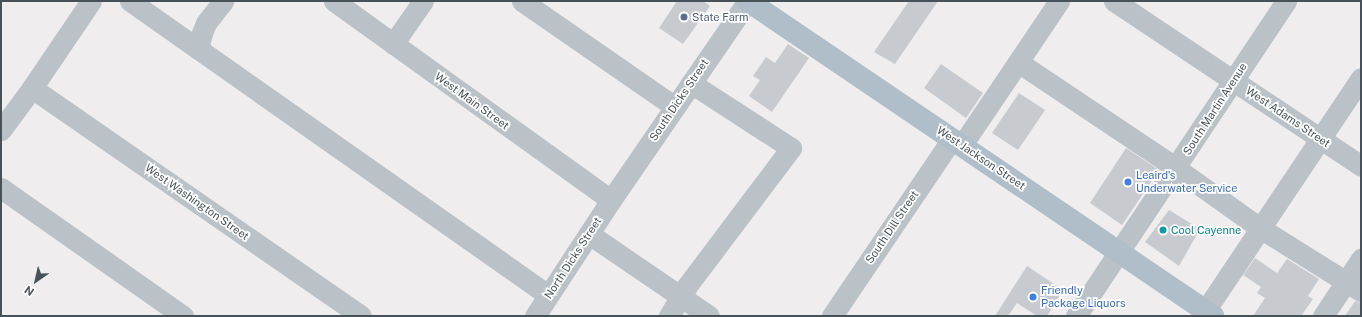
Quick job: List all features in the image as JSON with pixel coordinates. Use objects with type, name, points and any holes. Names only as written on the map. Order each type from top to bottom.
[{"type":"main road","name":"West Jackson Street","points":[[748,1],[1210,314]]},
{"type":"street","points":[[1,130],[32,88],[91,1]]},
{"type":"street","points":[[130,1],[548,295]]},
{"type":"street","points":[[198,49],[206,23],[223,1]]},
{"type":"street","name":"West Main Street","points":[[334,1],[611,200]]},
{"type":"street","points":[[393,44],[423,1]]},
{"type":"street","points":[[522,1],[675,107]]},
{"type":"street","name":"South Dicks Street","points":[[611,200],[748,1]]},
{"type":"street","name":"South Dill Street","points":[[832,316],[957,142],[1018,62],[1059,1]]},
{"type":"street","name":"West Adams Street","points":[[1114,1],[1361,166]]},
{"type":"street","name":"South Martin Avenue","points":[[1076,316],[1286,1]]},
{"type":"street","points":[[1018,62],[1176,168],[1260,228],[1353,286]]},
{"type":"street","points":[[1210,314],[1260,228],[1361,78]]},
{"type":"street","points":[[670,316],[687,286],[791,148],[691,83]]},
{"type":"street","name":"West Washington Street","points":[[32,88],[361,316]]},
{"type":"street","points":[[1,188],[183,316]]},
{"type":"street","name":"North Dicks Street","points":[[534,316],[611,200]]},
{"type":"street","points":[[589,234],[709,316]]},
{"type":"street","points":[[1322,316],[1353,286],[1361,259]]},
{"type":"building","name":"State Farm","points":[[677,1],[703,1],[710,6],[683,44],[659,28]]},
{"type":"building","points":[[909,1],[938,1],[895,64],[874,52]]},
{"type":"building","points":[[788,44],[809,58],[772,112],[749,96],[760,80],[753,76],[766,57],[775,63]]},
{"type":"building","points":[[941,64],[983,93],[966,118],[924,88]]},
{"type":"building","points":[[1019,93],[1045,110],[1018,150],[992,133]]},
{"type":"building","name":"Leaird's Underwater Service","points":[[1126,148],[1159,170],[1122,225],[1090,203]]},
{"type":"building","points":[[1169,210],[1200,229],[1179,266],[1145,242]]},
{"type":"building","points":[[1255,258],[1277,273],[1287,259],[1319,279],[1308,296],[1313,299],[1301,316],[1253,316],[1265,298],[1257,293],[1261,287],[1243,275]]},
{"type":"building","name":"Friendly Package Liquors","points":[[1027,266],[1063,290],[1047,316],[1037,316],[1017,303],[1008,316],[995,316]]},
{"type":"building","points":[[1355,301],[1361,303],[1361,316],[1345,316]]},
{"type":"place","name":"State Farm","points":[[684,17]]},
{"type":"place","name":"Leaird's Underwater Service","points":[[1128,182]]},
{"type":"place","name":"Cool Cayenne","points":[[1163,230]]},
{"type":"place","name":"Friendly Package Liquors","points":[[1033,297]]}]
